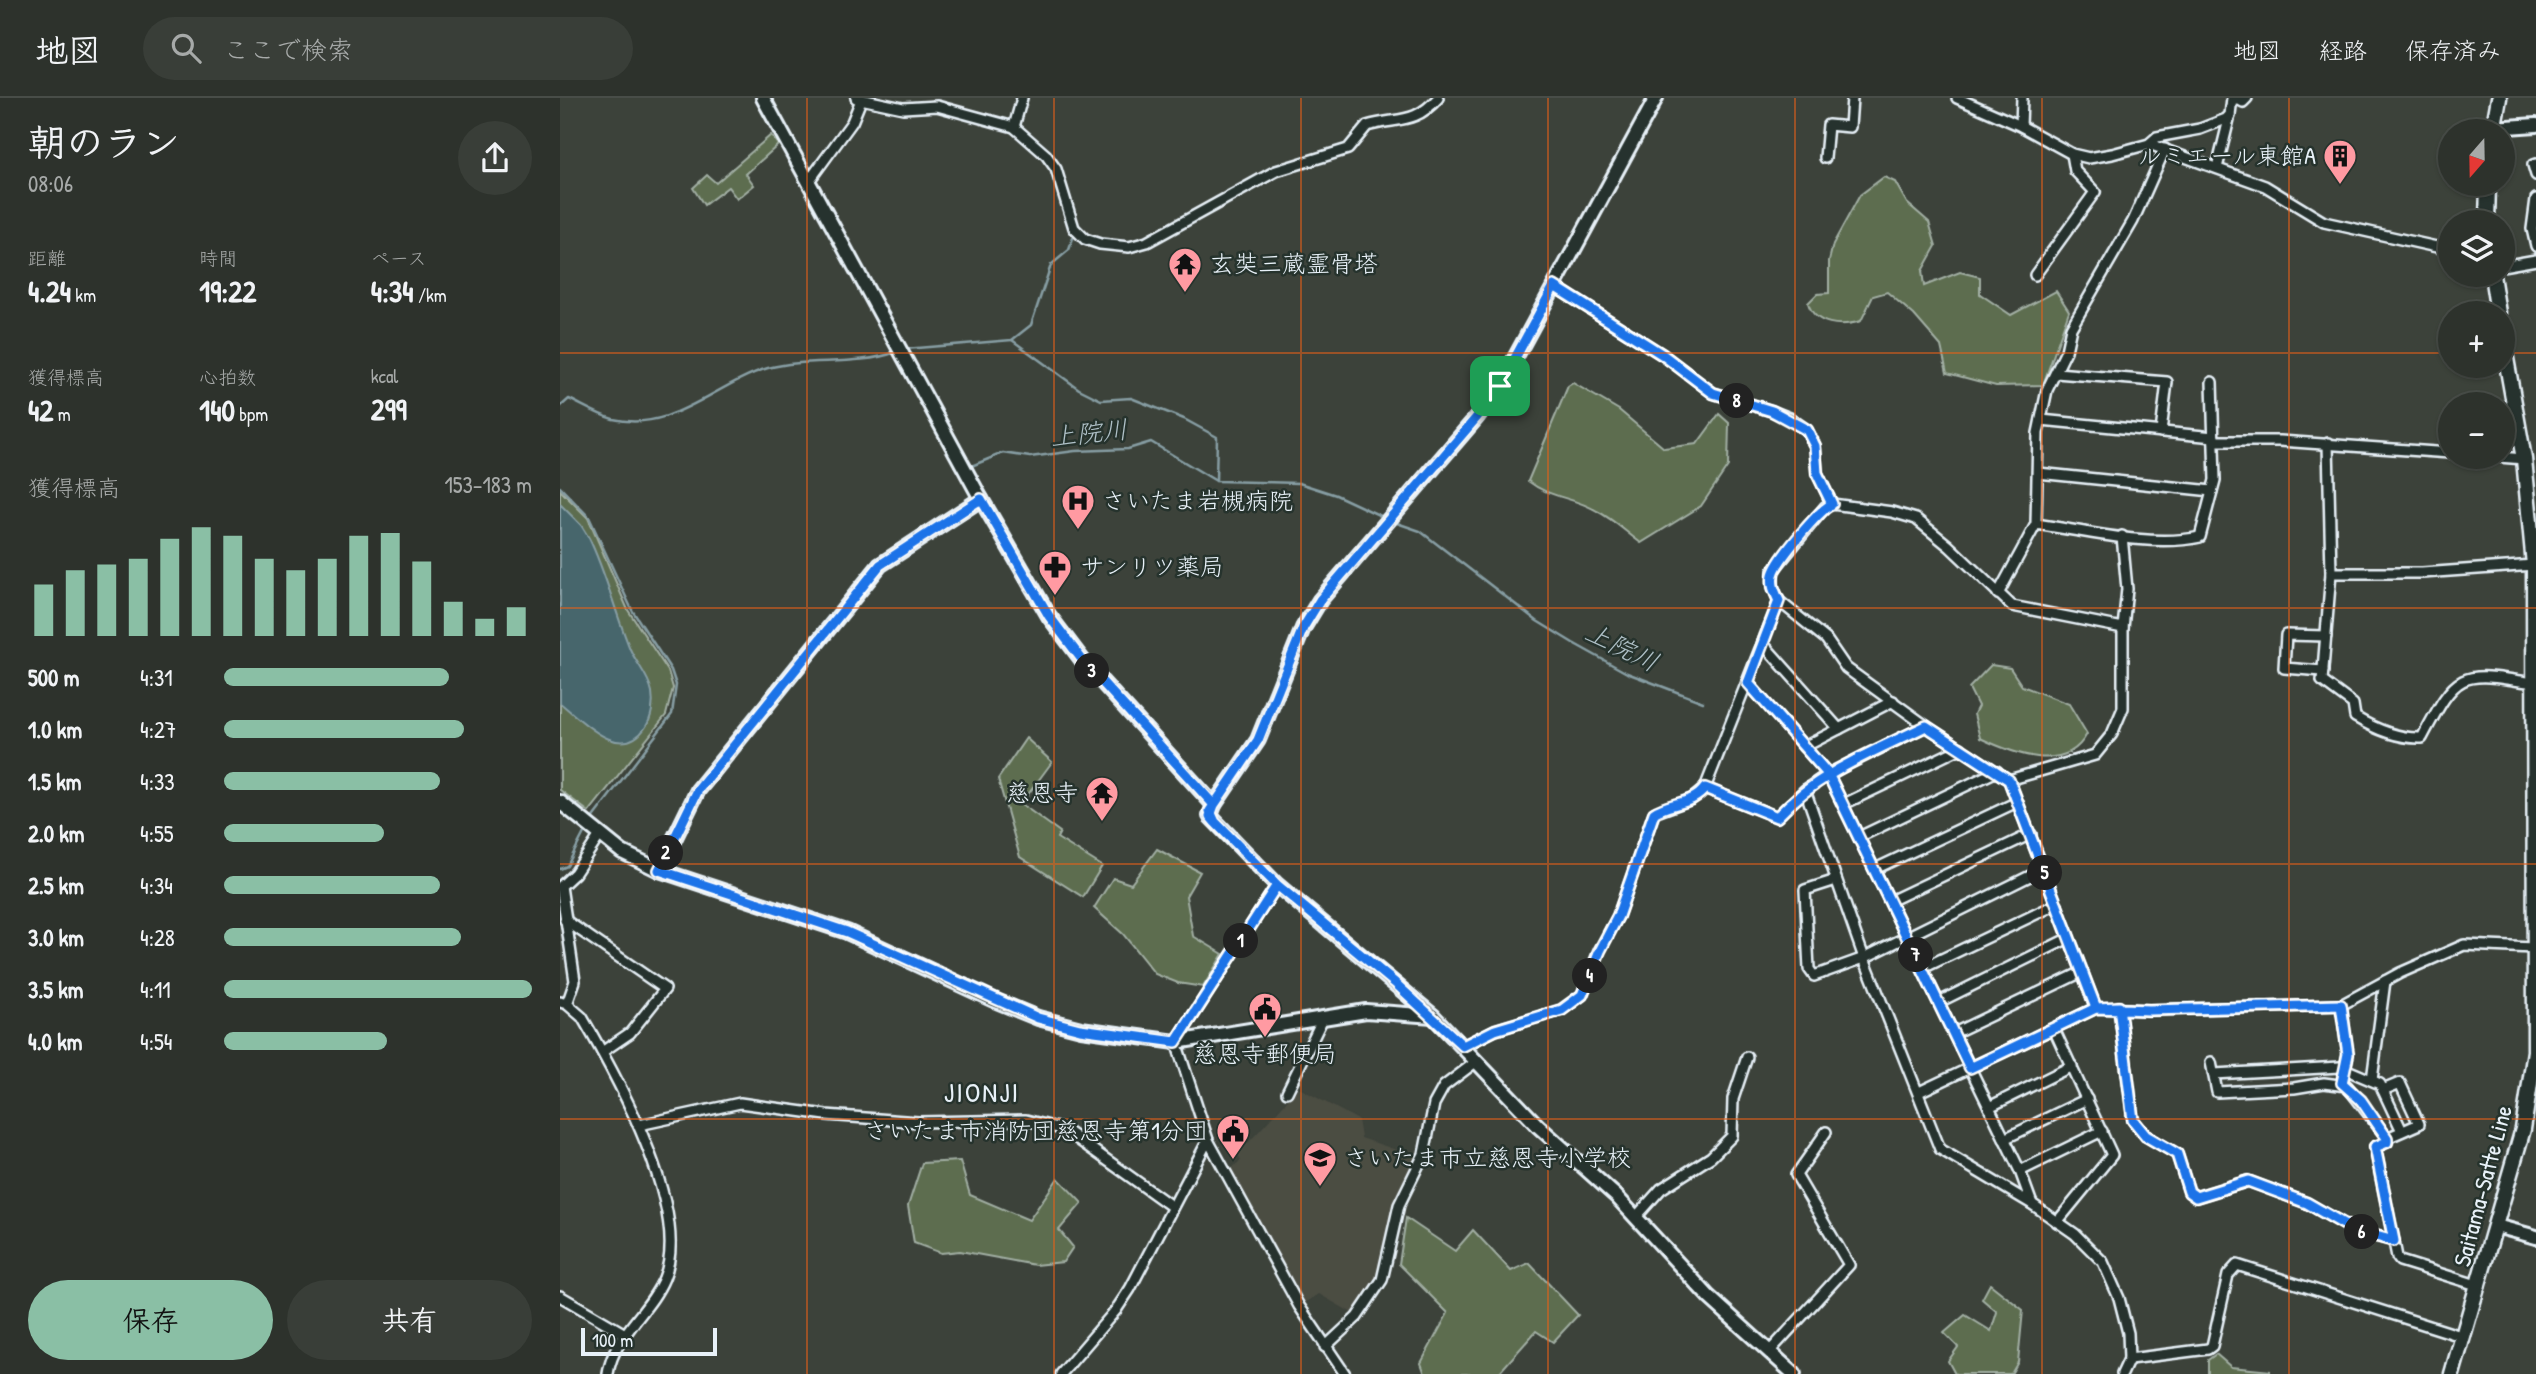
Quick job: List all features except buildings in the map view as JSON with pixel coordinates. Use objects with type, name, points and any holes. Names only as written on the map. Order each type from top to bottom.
[{"type":"main road","points":[[2495,119],[2499,98]]},
{"type":"main road","name":"Saitama-Satte Line","points":[[2452,1374],[2480,1286],[2527,1114],[2533,1066],[2536,1012],[2535,571],[2524,459],[2510,378]]},
{"type":"street","points":[[763,98],[981,499],[1049,616],[1083,661],[1214,805]]},
{"type":"street","points":[[1014,127],[1022,98]]},
{"type":"street","points":[[809,181],[852,122],[858,99],[903,108],[937,106],[1014,127],[1046,155],[1056,169],[1074,228],[1080,236],[1100,244],[1129,247],[1167,233],[1196,214],[1276,171],[1348,149],[1367,127],[1408,121],[1427,110],[1438,98]]},
{"type":"street","points":[[1656,98],[1500,386],[1477,417],[1320,600],[1303,628],[1258,740],[1214,805],[1210,816],[1277,885],[1433,1016],[1538,1126],[1586,1167],[1709,1297],[1791,1373]]},
{"type":"street","points":[[1825,158],[1828,125],[1850,127],[1852,98]]},
{"type":"street","points":[[1957,98],[2021,126],[2072,154],[2089,158],[2149,144],[2288,197],[2324,222],[2438,247]]},
{"type":"street","points":[[2021,126],[2022,98]]},
{"type":"street","points":[[2217,168],[2234,98],[2243,102],[2247,98]]},
{"type":"street","points":[[2149,144],[2157,136],[2200,129],[2230,114]]},
{"type":"street","points":[[2515,127],[2536,125]]},
{"type":"street","points":[[1998,594],[2036,524],[2041,420],[2048,390],[2066,351],[2071,328],[2133,221],[2165,149]]},
{"type":"street","points":[[2035,275],[2095,192],[2075,171],[2072,154]]},
{"type":"street","points":[[2536,164],[2533,164],[2536,175]]},
{"type":"street","points":[[2536,199],[2532,229],[2536,246]]},
{"type":"street","points":[[2515,264],[2536,260]]},
{"type":"street","points":[[1554,286],[1663,355],[1713,393],[1781,415],[1807,430],[1815,446],[1817,473],[1832,504]]},
{"type":"street","points":[[2056,373],[2166,382],[2161,432]]},
{"type":"street","points":[[2036,524],[2122,536],[2200,537],[2215,480],[2212,382]]},
{"type":"street","points":[[2041,420],[2214,439],[2328,443],[2438,452]]},
{"type":"street","points":[[2328,443],[2331,573],[2322,681],[2353,704],[2355,717],[2374,729],[2412,738],[2422,738],[2451,686],[2469,676],[2534,683]]},
{"type":"street","points":[[2515,458],[2524,459]]},
{"type":"street","points":[[2038,473],[2212,491]]},
{"type":"street","points":[[659,870],[698,790],[880,565],[981,499]]},
{"type":"street","points":[[2096,1008],[2009,780],[1926,726],[1846,668],[1826,639],[1779,601],[1773,587],[1773,571],[1816,514],[1832,504],[1892,512],[1916,519],[1949,546],[2012,606],[2123,628]]},
{"type":"street","points":[[2009,780],[2095,755],[2112,734],[2123,708],[2123,628],[2127,589],[2122,536]]},
{"type":"street","points":[[2331,573],[2535,571]]},
{"type":"street","points":[[1463,1046],[1495,1030],[1562,1010],[1582,995],[1618,916],[1654,813],[1692,799],[1705,788],[1764,645],[1779,601]]},
{"type":"street","points":[[2323,671],[2284,668],[2286,635],[2326,636]]},
{"type":"street","points":[[1764,645],[1839,729]]},
{"type":"street","points":[[1748,683],[1828,774],[2020,1171],[2032,1204]]},
{"type":"street","points":[[1804,747],[1893,701]]},
{"type":"street","points":[[1705,788],[1777,817],[1805,790],[1828,774],[1926,726]]},
{"type":"street","points":[[1844,804],[1961,748]]},
{"type":"street","points":[[1859,837],[1997,771]]},
{"type":"street","points":[[1805,790],[1864,958],[1940,1149],[2032,1204],[2075,1234],[2103,1262],[2111,1276],[2128,1333],[2129,1359],[2122,1374]]},
{"type":"street","points":[[560,802],[622,852],[659,870],[847,932],[1038,1018],[1080,1029],[1176,1042],[1366,1012],[1433,1016]]},
{"type":"street","points":[[1875,869],[2017,802]]},
{"type":"street","points":[[592,829],[575,873],[561,886],[575,981],[563,1003],[582,1017],[639,1125],[663,1200],[670,1250],[668,1269],[656,1296],[625,1334],[609,1361],[608,1374]]},
{"type":"street","points":[[1890,901],[2031,834]]},
{"type":"street","points":[[1836,880],[1805,890],[1812,974],[1818,975],[1864,958],[2044,869]]},
{"type":"street","points":[[1176,1042],[1277,885]]},
{"type":"street","points":[[1923,968],[2057,904]]},
{"type":"street","points":[[565,920],[665,989],[630,1033],[602,1052]]},
{"type":"street","points":[[1939,1002],[2069,938]]},
{"type":"street","points":[[1919,1092],[2096,1008],[2149,1010],[2341,1005],[2385,981],[2464,945],[2535,947]]},
{"type":"street","points":[[1954,1033],[2082,972]]},
{"type":"street","points":[[2372,1080],[2385,981]]},
{"type":"street","points":[[2341,1005],[2348,1054],[2342,1083]]},
{"type":"street","points":[[2119,1007],[2131,1113],[2141,1131],[2177,1154],[2189,1192],[2196,1197],[2248,1181],[2307,1203],[2354,1230],[2394,1241]]},
{"type":"street","points":[[1287,1091],[1323,1018]]},
{"type":"street","points":[[2054,1029],[2112,1156],[2109,1163],[2057,1222]]},
{"type":"street","points":[[1176,1042],[1208,1140],[1249,1218],[1325,1347],[1345,1374]]},
{"type":"street","points":[[1635,1218],[1661,1189],[1710,1157],[1732,1136],[1733,1099],[1747,1057]]},
{"type":"street","points":[[1325,1347],[1357,1317],[1382,1280],[1399,1205],[1424,1154],[1434,1104],[1444,1086],[1477,1061]]},
{"type":"street","points":[[2211,1062],[2217,1092],[2342,1083],[2361,1100],[2387,1138]]},
{"type":"street","points":[[1989,1107],[2071,1066]]},
{"type":"street","points":[[2214,1074],[2344,1069],[2380,1084],[2402,1131]]},
{"type":"street","points":[[2383,1090],[2400,1083],[2419,1124],[2387,1138],[2387,1142],[2375,1147],[2400,1261],[2480,1286]]},
{"type":"street","points":[[2004,1139],[2087,1099]]},
{"type":"street","points":[[639,1125],[740,1103],[826,1115],[918,1122],[1026,1119],[1065,1130],[1171,1206]]},
{"type":"street","points":[[2020,1171],[2102,1131]]},
{"type":"street","points":[[1770,1352],[1849,1265],[1797,1175],[1826,1132]]},
{"type":"street","points":[[1061,1374],[1116,1310],[1147,1260],[1171,1206],[1208,1140]]},
{"type":"street","points":[[2496,1226],[2536,1237]]},
{"type":"street","points":[[2129,1359],[2208,1349],[2212,1346],[2224,1285],[2237,1265],[2464,1337]]},
{"type":"street","points":[[560,1296],[625,1334]]},
{"type":"shaded area","name":"さいたま市立慈恩寺小学校","points":[[1299,1088],[1358,1120],[1361,1138],[1417,1157],[1395,1204],[1379,1279],[1354,1314],[1319,1294],[1302,1304],[1228,1172],[1241,1160],[1238,1154]]},
{"type":"green space","points":[[771,135],[778,145],[746,174],[754,185],[737,199],[728,187],[704,205],[693,188],[707,175],[716,183]]},
{"type":"green space","points":[[1884,177],[1895,182],[1907,203],[1929,222],[1936,246],[1922,271],[1924,286],[1960,272],[1980,277],[1980,294],[2011,315],[2056,291],[2069,311],[2043,385],[1996,386],[1947,373],[1941,346],[1914,315],[1887,292],[1873,296],[1861,321],[1830,323],[1811,311],[1808,303],[1817,294],[1829,293],[1829,261],[1833,244],[1860,195]]},
{"type":"green space","points":[[1573,383],[1619,410],[1664,448],[1697,444],[1719,414],[1729,423],[1728,466],[1701,506],[1641,543],[1597,511],[1545,491],[1528,481],[1568,386]]},
{"type":"green space","points":[[560,490],[588,518],[628,610],[668,671],[673,688],[666,715],[589,812],[560,790]]},
{"type":"green space","points":[[1991,665],[2010,668],[2022,686],[2069,704],[2087,734],[2077,747],[2066,754],[2037,757],[1980,738],[1974,714],[1978,706],[1969,688]]},
{"type":"green space","points":[[1026,738],[1052,762],[1021,804],[1060,832],[1057,838],[1102,866],[1083,897],[1020,857],[998,779]]},
{"type":"green space","points":[[1157,849],[1200,872],[1186,896],[1193,936],[1223,954],[1203,987],[1178,983],[1155,974],[1123,934],[1094,908],[1113,878],[1131,884]]},
{"type":"green space","points":[[960,1161],[970,1195],[1029,1220],[1058,1178],[1082,1203],[1059,1230],[1073,1247],[1063,1262],[1035,1265],[960,1251],[941,1253],[914,1243],[908,1206],[922,1163]]},
{"type":"green space","points":[[1406,1218],[1455,1251],[1473,1230],[1511,1271],[1529,1263],[1578,1315],[1553,1342],[1536,1331],[1498,1374],[1425,1374],[1421,1363],[1448,1313],[1399,1264]]},
{"type":"green space","points":[[1990,1284],[2023,1310],[2018,1362],[2011,1374],[1955,1374],[1948,1361],[1958,1347],[1944,1333],[1965,1315],[1991,1331],[1997,1312],[1982,1299]]},
{"type":"green space","points":[[2216,1354],[2231,1367],[2270,1371],[2270,1374],[2208,1374],[2208,1360]]},
{"type":"water","points":[[560,504],[581,525],[589,538],[630,649],[645,675],[653,697],[651,715],[645,728],[635,738],[624,742],[601,735],[560,703]]},
{"type":"waterway","points":[[905,349],[1012,340],[1031,325],[1051,265],[1069,250],[1073,238]]},
{"type":"waterway","points":[[1012,340],[1079,389],[1101,400],[1131,398],[1184,419],[1217,437],[1216,481]]},
{"type":"waterway","name":"上院川","points":[[560,407],[569,399],[613,419],[655,419],[693,405],[748,375],[768,368],[800,363],[849,361],[896,352]]},
{"type":"waterway","name":"上院川","points":[[969,467],[1003,453],[1030,457],[1075,451],[1128,449],[1151,442],[1216,481],[1299,483],[1336,495],[1383,517]]},
{"type":"waterway","points":[[560,487],[589,517],[632,610],[671,670],[676,685],[672,714],[591,820]]},
{"type":"waterway","name":"上院川","points":[[1394,522],[1420,531],[1537,621],[1573,643],[1627,673],[1703,702]]},
{"type":"waterway","points":[[560,869],[567,866],[586,829]]},
{"type":"place","name":"ルミエール東館A","points":[[2340,186]]},
{"type":"place","name":"玄奘三蔵霊骨塔","points":[[1185,294]]},
{"type":"place","name":"さいたま岩槻病院","points":[[1078,531]]},
{"type":"place","name":"サンリツ薬局","points":[[1055,597]]},
{"type":"place","name":"慈恩寺","points":[[1102,823]]},
{"type":"place","name":"慈恩寺郵便局","points":[[1265,1039]]},
{"type":"place","name":"さいたま市消防団慈恩寺第1分団","points":[[1233,1161]]},
{"type":"place","name":"さいたま市立慈恩寺小学校","points":[[1320,1188]]},
{"type":"district","name":"JIONJI","points":[[982,1092]]},
{"type":"route","points":[[1500,386],[1477,417],[1320,600],[1303,628],[1258,740],[1246,762],[1210,811],[1215,822],[1277,885],[1176,1042],[1080,1029],[1038,1018],[847,932],[659,870],[698,790],[880,565],[981,499],[1049,616],[1083,661],[1214,805],[1210,811],[1210,816],[1215,822],[1277,885],[1395,983],[1463,1046],[1495,1030],[1562,1010],[1582,995],[1618,916],[1654,813],[1692,799],[1705,788],[1777,817],[1798,794],[1828,774],[1926,726],[2009,780],[2096,1008],[2119,1007],[2149,1010],[2341,1005],[2348,1054],[2342,1083],[2361,1100],[2387,1138],[2387,1142],[2375,1147],[2394,1241],[2354,1230],[2307,1203],[2248,1181],[2196,1197],[2189,1192],[2177,1154],[2146,1136],[2133,1120],[2119,1007],[2096,1008],[1970,1068],[1828,774],[1748,683],[1779,601],[1773,587],[1773,571],[1816,514],[1832,504],[1817,473],[1815,446],[1807,430],[1790,418],[1713,393],[1696,383],[1663,355],[1554,286],[1500,386]]}]
